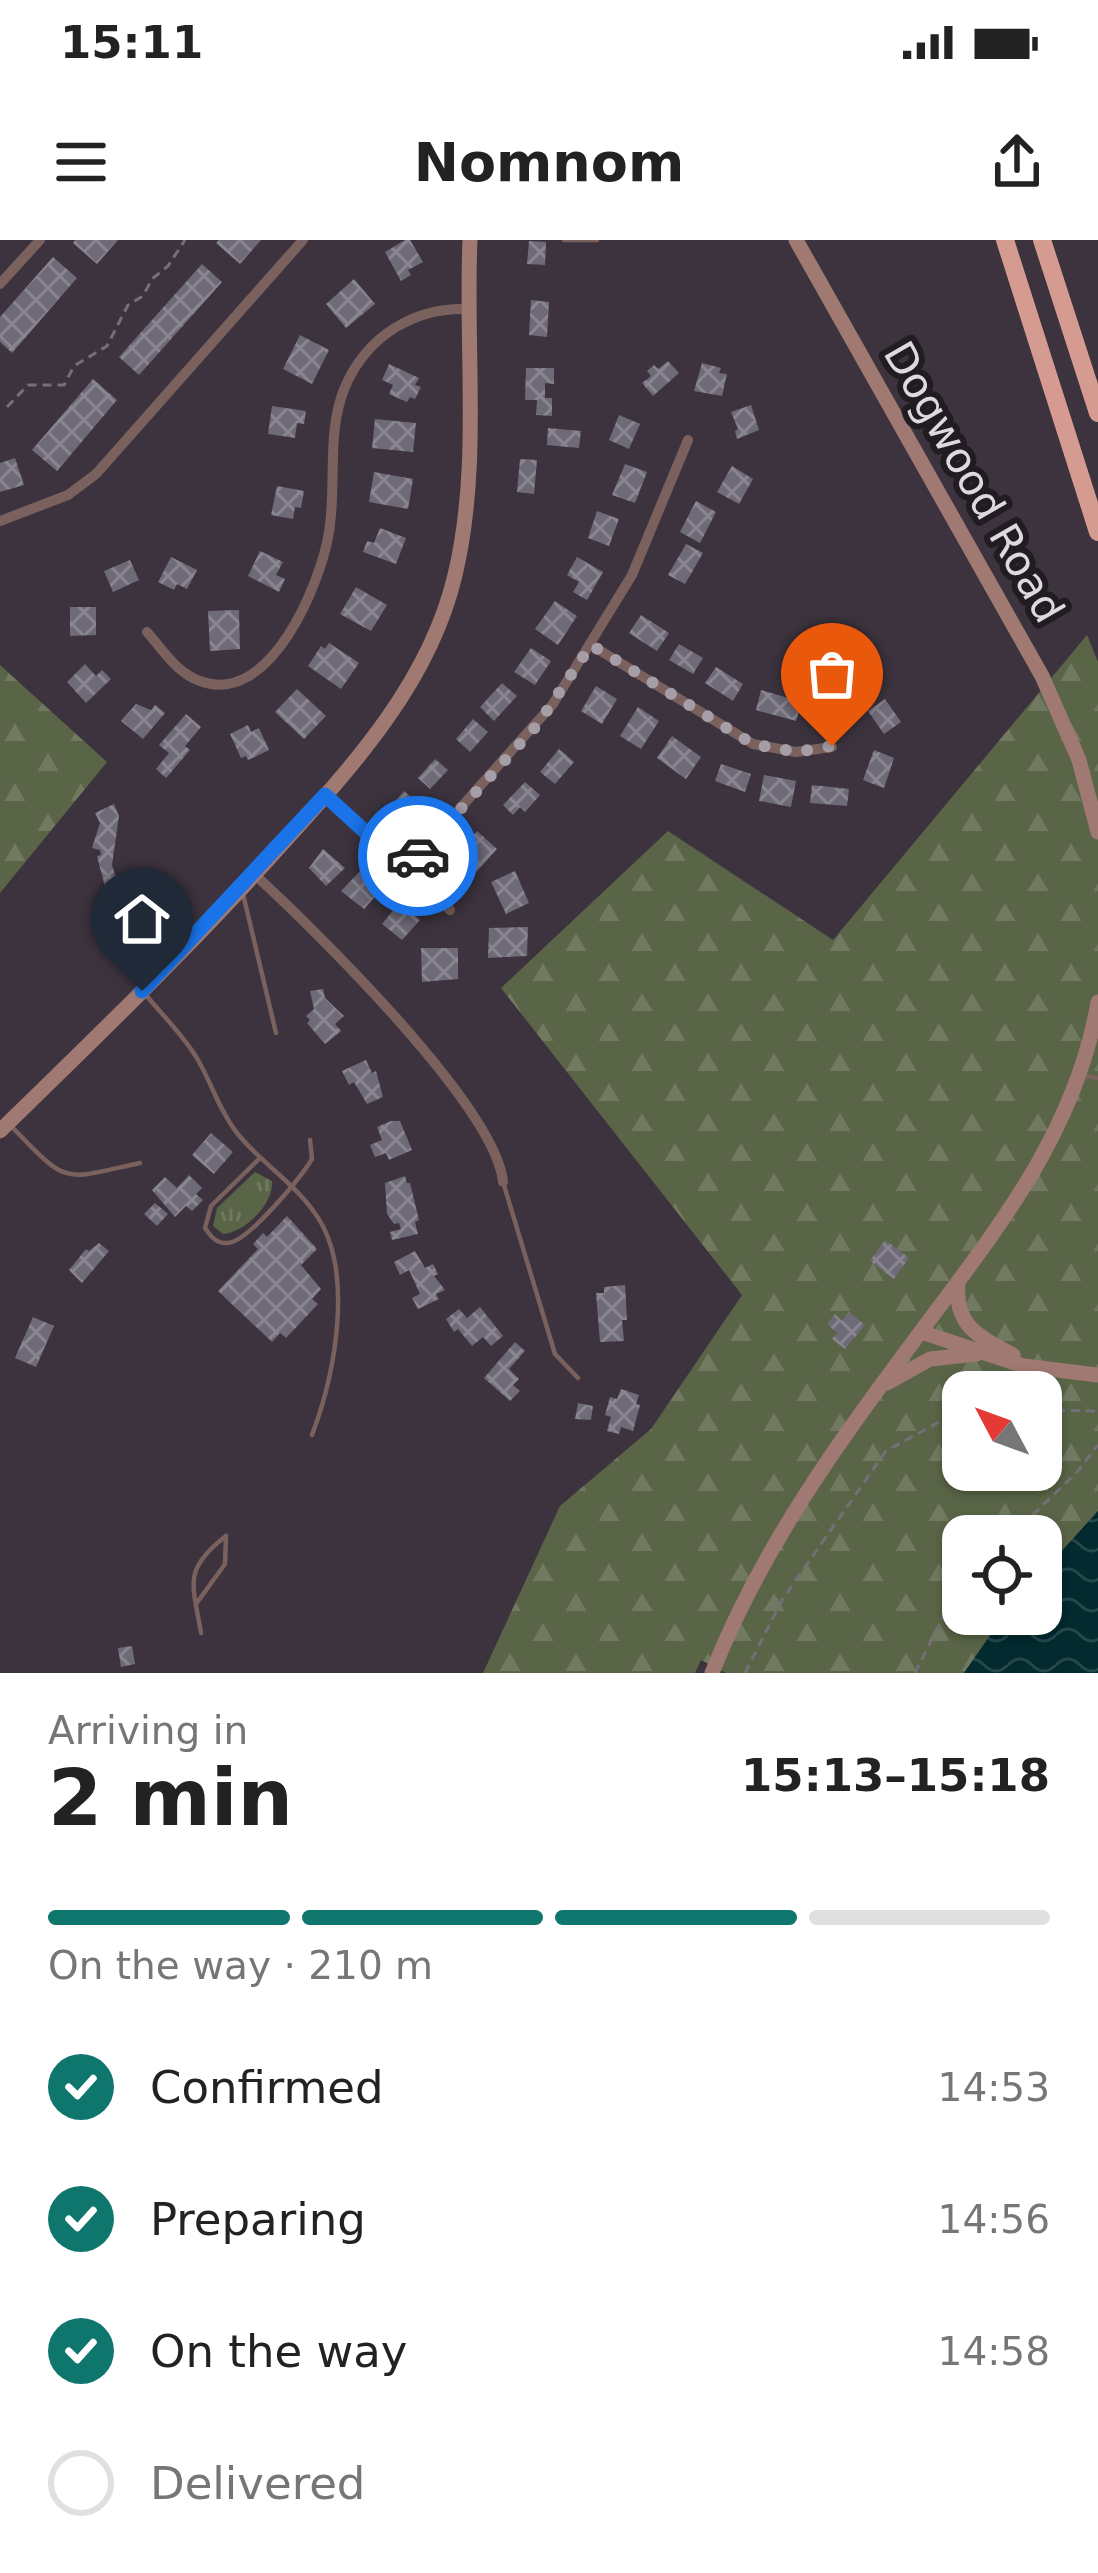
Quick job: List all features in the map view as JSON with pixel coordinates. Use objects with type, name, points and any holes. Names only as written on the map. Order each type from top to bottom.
[{"type":"highway","points":[[1005,240],[1098,532]]},
{"type":"highway","points":[[1042,240],[1098,413]]},
{"type":"street","points":[[0,284],[40,240]]},
{"type":"street","points":[[0,521],[68,495],[96,475],[303,240]]},
{"type":"street","points":[[4,1127],[242,888],[325,795],[409,686],[434,639],[455,576],[468,472],[470,240]]},
{"type":"street","name":"Dogwood Road","points":[[796,240],[1042,676],[1079,760],[1098,832]]},
{"type":"street","points":[[147,632],[183,672],[206,683],[234,683],[260,669],[294,625],[326,551],[334,490],[335,425],[356,365],[383,336],[414,316],[443,309],[468,310]]},
{"type":"street","points":[[406,869],[538,724],[591,645],[644,550],[688,440]]},
{"type":"street","points":[[591,645],[753,744],[796,752],[832,746]]},
{"type":"street","points":[[325,795],[450,910]]},
{"type":"street","points":[[255,874],[330,944],[421,1049],[493,1144],[503,1182]]},
{"type":"street","points":[[712,1673],[774,1542],[819,1471],[1039,1166],[1080,1075],[1098,1002]]},
{"type":"street","points":[[958,1282],[958,1308],[967,1328],[1042,1370]]},
{"type":"street","points":[[921,1332],[1042,1370],[1098,1375]]},
{"type":"street","points":[[880,1388],[930,1359],[986,1354]]},
{"type":"lane","points":[[564,240],[597,240]]},
{"type":"lane","points":[[242,888],[276,1033]]},
{"type":"lane","points":[[142,991],[198,1059],[220,1111],[259,1159],[292,1186],[327,1233],[340,1295],[324,1404],[312,1435]]},
{"type":"lane","points":[[1080,1075],[1098,1078]]},
{"type":"lane","points":[[4,1127],[52,1169],[74,1177],[140,1163]]},
{"type":"lane","points":[[259,1159],[211,1206],[205,1221],[209,1235],[223,1244],[239,1240],[292,1186],[312,1159],[310,1140]]},
{"type":"lane","points":[[503,1182],[555,1354],[578,1378]]},
{"type":"lane","points":[[196,1604],[225,1564],[226,1536],[205,1552],[193,1570],[191,1592],[201,1633]]},
{"type":"path","points":[[7,407],[28,385],[67,382],[74,366],[107,346],[128,305],[143,296],[184,240]]},
{"type":"path","points":[[1062,1410],[1098,1411]]},
{"type":"path","points":[[745,1673],[782,1600],[886,1451],[942,1420]]},
{"type":"path","points":[[1033,1515],[1098,1445]]},
{"type":"path","points":[[915,1673],[942,1619]]},
{"type":"green space","points":[[1087,635],[1098,662],[1098,1511],[1062,1551],[1062,1515],[942,1515],[942,1635],[990,1635],[964,1673],[726,1673],[701,1660],[695,1673],[483,1673],[560,1506],[651,1429],[742,1295],[501,988],[668,831],[833,940]]},
{"type":"green space","points":[[0,665],[107,762],[0,893]]},
{"type":"green space","points":[[255,1172],[272,1181],[268,1199],[249,1222],[223,1234],[213,1226],[217,1208]]},
{"type":"water","points":[[1098,1511],[1098,1673],[964,1673],[990,1635],[1062,1635],[1062,1551]]},
{"type":"building","points":[[75,240],[118,240],[97,264]]},
{"type":"building","points":[[261,240],[240,264],[216,243]]},
{"type":"building","points":[[410,240],[423,262],[408,270],[411,275],[401,281],[385,252]]},
{"type":"building","points":[[529,241],[546,242],[545,265],[527,264]]},
{"type":"building","points":[[53,257],[77,278],[12,353],[0,342],[0,317]]},
{"type":"building","points":[[202,264],[222,282],[139,375],[119,357]]},
{"type":"building","points":[[354,279],[375,304],[346,328],[326,304]]},
{"type":"building","points":[[531,300],[549,302],[547,337],[529,335]]},
{"type":"building","points":[[300,335],[329,350],[312,384],[283,369]]},
{"type":"building","points":[[668,361],[679,373],[653,396],[642,383],[651,376],[647,371]]},
{"type":"building","points":[[702,363],[727,374],[722,396],[694,391]]},
{"type":"building","points":[[389,364],[419,378],[415,385],[421,387],[415,399],[410,397],[407,402],[389,394],[393,385],[382,380]]},
{"type":"building","points":[[526,368],[554,368],[554,384],[545,383],[545,398],[552,398],[552,416],[536,415],[537,400],[525,400]]},
{"type":"building","points":[[93,379],[117,400],[57,471],[32,450]]},
{"type":"building","points":[[751,405],[759,430],[737,439],[731,412]]},
{"type":"building","points":[[272,406],[306,411],[304,424],[297,423],[295,438],[268,434]]},
{"type":"building","points":[[619,415],[640,424],[629,449],[609,440]]},
{"type":"building","points":[[375,419],[416,423],[413,452],[372,448]]},
{"type":"building","points":[[548,428],[581,431],[579,448],[547,445]]},
{"type":"building","points":[[15,458],[24,485],[0,492],[0,463]]},
{"type":"building","points":[[520,459],[537,460],[534,494],[517,492]]},
{"type":"building","points":[[625,464],[647,472],[635,503],[612,495]]},
{"type":"building","points":[[732,466],[753,479],[739,504],[717,492]]},
{"type":"building","points":[[374,472],[413,479],[408,509],[369,502]]},
{"type":"building","points":[[277,486],[304,491],[293,519],[271,515]]},
{"type":"building","points":[[696,501],[716,512],[700,543],[680,532]]},
{"type":"building","points":[[597,511],[619,519],[609,546],[588,538]]},
{"type":"building","points":[[380,528],[406,538],[396,564],[363,552],[367,541],[374,543]]},
{"type":"building","points":[[686,544],[703,553],[685,584],[668,575]]},
{"type":"building","points":[[260,551],[283,562],[276,575],[285,579],[279,592],[248,576]]},
{"type":"building","points":[[171,557],[197,570],[187,589],[177,584],[174,590],[158,582]]},
{"type":"building","points":[[577,557],[603,572],[587,600],[573,592],[579,582],[567,575]]},
{"type":"building","points":[[130,560],[139,580],[113,592],[104,571]]},
{"type":"building","points":[[356,587],[387,605],[371,631],[340,614]]},
{"type":"building","points":[[555,601],[577,616],[558,645],[535,629]]},
{"type":"building","points":[[70,607],[96,607],[96,635],[70,636]]},
{"type":"building","points":[[239,610],[240,649],[210,651],[208,611]]},
{"type":"building","points":[[641,615],[669,633],[657,651],[629,633]]},
{"type":"building","points":[[329,643],[359,663],[341,689],[308,666],[321,646],[325,649]]},
{"type":"building","points":[[679,644],[703,658],[693,674],[669,660]]},
{"type":"building","points":[[531,648],[551,661],[535,685],[514,672]]},
{"type":"building","points":[[85,664],[96,676],[102,670],[111,679],[86,703],[67,682]]},
{"type":"building","points":[[716,667],[743,684],[733,701],[705,683]]},
{"type":"building","points":[[817,680],[844,681],[844,704],[817,703]]},
{"type":"building","points":[[502,683],[517,696],[494,721],[480,707]]},
{"type":"building","points":[[596,686],[617,699],[602,724],[581,711]]},
{"type":"building","points":[[297,689],[326,716],[304,739],[275,712]]},
{"type":"building","points":[[761,690],[802,702],[796,721],[756,710]]},
{"type":"building","points":[[885,699],[901,722],[884,734],[868,711]]},
{"type":"building","points":[[136,704],[151,710],[155,705],[165,713],[143,739],[121,721]]},
{"type":"building","points":[[638,707],[659,721],[641,749],[620,736]]},
{"type":"building","points":[[186,714],[201,727],[185,746],[190,750],[166,778],[156,769],[169,753],[159,745]]},
{"type":"building","points":[[473,719],[488,732],[470,752],[456,739]]},
{"type":"building","points":[[248,725],[251,732],[259,728],[269,750],[248,760],[241,758],[230,734]]},
{"type":"building","points":[[672,736],[701,757],[686,779],[657,758]]},
{"type":"building","points":[[559,749],[574,762],[555,784],[540,772]]},
{"type":"building","points":[[874,750],[894,758],[884,788],[863,780]]},
{"type":"building","points":[[435,759],[448,770],[430,789],[418,778]]},
{"type":"building","points":[[721,764],[751,774],[745,792],[715,781]]},
{"type":"building","points":[[764,775],[796,781],[791,807],[759,801]]},
{"type":"building","points":[[525,782],[540,795],[525,812],[520,807],[513,815],[503,805]]},
{"type":"building","points":[[812,785],[849,789],[847,806],[810,803]]},
{"type":"building","points":[[404,791],[423,807],[405,829],[386,812]]},
{"type":"building","points":[[114,804],[119,816],[112,865],[118,884],[105,887],[97,856],[100,850],[92,848],[100,823],[95,813]]},
{"type":"building","points":[[477,831],[497,849],[470,879],[460,870],[475,854],[465,845]]},
{"type":"building","points":[[323,849],[345,868],[326,886],[309,868]]},
{"type":"building","points":[[363,868],[384,887],[364,909],[341,891]]},
{"type":"building","points":[[515,871],[529,903],[506,914],[491,882]]},
{"type":"building","points":[[399,903],[420,920],[402,940],[382,924]]},
{"type":"building","points":[[528,927],[527,956],[488,958],[489,928]]},
{"type":"building","points":[[421,948],[458,948],[458,979],[422,982]]},
{"type":"building","points":[[323,989],[325,998],[344,1016],[335,1024],[341,1031],[325,1044],[306,1016],[314,1009],[310,991]]},
{"type":"building","points":[[366,1060],[372,1073],[376,1071],[383,1097],[367,1104],[342,1071]]},
{"type":"building","points":[[400,1121],[412,1150],[389,1160],[386,1153],[375,1157],[370,1145],[382,1140],[377,1127]]},
{"type":"building","points":[[211,1133],[233,1152],[214,1174],[192,1155]]},
{"type":"building","points":[[189,1175],[202,1188],[196,1194],[203,1200],[192,1211],[186,1206],[175,1217],[152,1190],[165,1177],[177,1188]]},
{"type":"building","points":[[405,1176],[419,1220],[415,1222],[418,1234],[392,1240],[390,1232],[401,1229],[387,1214],[385,1183]]},
{"type":"building","points":[[155,1203],[168,1214],[157,1226],[144,1214]]},
{"type":"building","points":[[287,1216],[317,1249],[301,1265],[321,1289],[312,1299],[318,1304],[286,1338],[280,1333],[272,1342],[218,1291],[258,1249],[253,1244],[263,1233],[267,1237]]},
{"type":"building","points":[[885,1240],[909,1258],[894,1279],[870,1261]]},
{"type":"building","points":[[99,1243],[109,1251],[82,1283],[69,1270],[86,1249]]},
{"type":"building","points":[[415,1251],[425,1268],[433,1264],[438,1274],[434,1276],[445,1290],[436,1294],[439,1299],[418,1309],[412,1298],[420,1294],[409,1270],[400,1275],[394,1262]]},
{"type":"building","points":[[625,1285],[624,1341],[600,1342],[596,1293],[604,1293],[604,1287]]},
{"type":"building","points":[[480,1307],[503,1336],[491,1346],[483,1337],[472,1346],[446,1319],[459,1309],[467,1318]]},
{"type":"building","points":[[849,1312],[865,1325],[845,1349],[832,1339],[837,1333],[827,1324],[835,1314],[842,1321]]},
{"type":"building","points":[[33,1317],[54,1326],[36,1367],[15,1358]]},
{"type":"building","points":[[515,1342],[525,1351],[509,1369],[519,1379],[513,1385],[520,1391],[510,1401],[484,1378]]},
{"type":"building","points":[[621,1389],[639,1395],[636,1404],[640,1405],[633,1431],[621,1427],[619,1434],[607,1431],[611,1417],[605,1415],[610,1397],[617,1399]]},
{"type":"building","points":[[578,1403],[593,1406],[591,1420],[575,1419]]},
{"type":"building","points":[[132,1646],[135,1664],[121,1667],[118,1648]]},
{"type":"way so far","points":[[418,856],[538,724],[591,645],[753,744],[796,752],[832,746]]},
{"type":"route","points":[[142,991],[325,795],[406,869],[418,856]]}]
